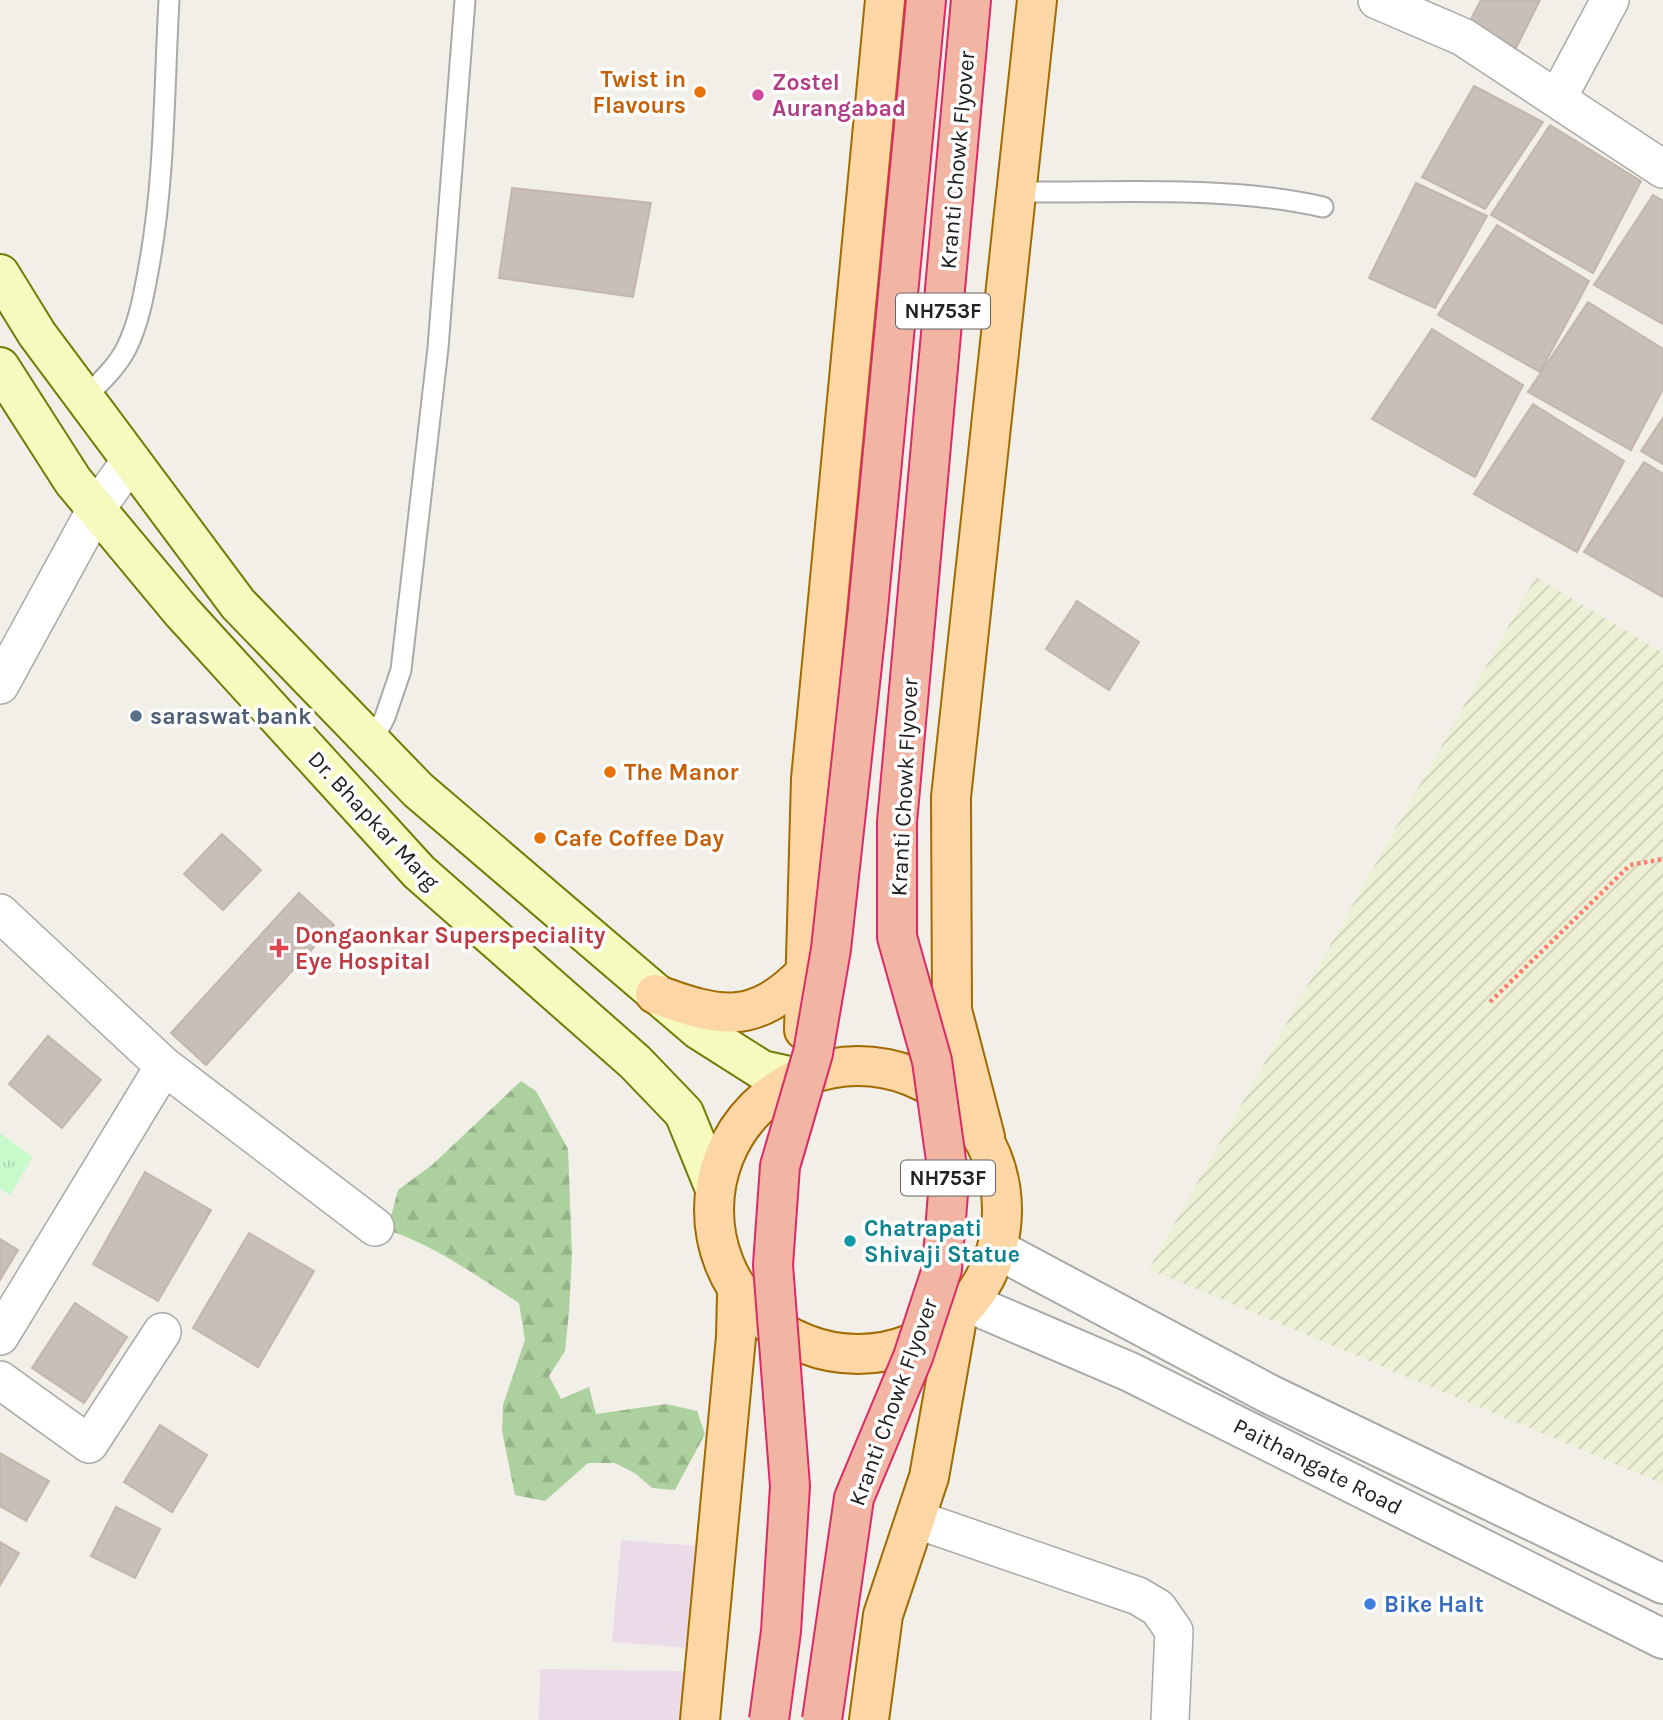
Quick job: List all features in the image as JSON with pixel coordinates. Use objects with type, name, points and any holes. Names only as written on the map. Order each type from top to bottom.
[{"type":"highway","name":"Kranti Chowk Flyover","points":[[769,1720],[781,1631],[790,1486],[773,1265],[780,1166],[813,1053],[831,949],[867,619],[926,0]]},
{"type":"highway","name":"Kranti Chowk Flyover","points":[[822,1720],[854,1498],[913,1357],[942,1269],[949,1181],[932,1061],[897,937],[897,822],[971,0]]},
{"type":"main road","points":[[885,0],[811,779],[806,972],[798,1075],[740,1134],[713,1184],[714,1241],[737,1293],[775,1331],[824,1352],[877,1354],[927,1337],[963,1308]]},
{"type":"main road","points":[[869,1720],[883,1615],[929,1477],[963,1308],[997,1249],[1003,1192],[985,1137],[952,1010],[951,797],[1037,0]]},
{"type":"main road","points":[[0,274],[37,334],[238,604],[418,790],[699,1030],[762,1070],[798,1075],[847,1063],[902,1069],[950,1095],[985,1137]]},
{"type":"main road","name":"Dr. Bhapkar Marg","points":[[0,367],[73,481],[96,509],[182,612],[419,872],[635,1062],[684,1114],[713,1184]]},
{"type":"main road","points":[[655,994],[699,1010],[729,1015],[764,1004],[788,991],[806,972]]},
{"type":"main road","points":[[700,1720],[736,1337],[737,1293]]},
{"type":"street","points":[[1377,0],[1462,37],[1663,169]]},
{"type":"street","points":[[1557,99],[1610,0]]},
{"type":"street","points":[[0,685],[96,509],[131,460]]},
{"type":"street","points":[[0,913],[164,1066],[375,1227]]},
{"type":"street","points":[[0,1336],[164,1066]]},
{"type":"street","name":"Paithangate Road","points":[[997,1249],[1269,1394],[1663,1584]]},
{"type":"street","name":"Paithangate Road","points":[[963,1308],[1130,1372],[1663,1639]]},
{"type":"street","points":[[0,1380],[89,1444],[162,1332]]},
{"type":"street","points":[[915,1519],[1138,1596],[1158,1608],[1170,1621],[1174,1631],[1170,1720]]},
{"type":"lane","points":[[85,397],[112,370],[125,350],[135,326],[146,283],[158,217],[169,0]]},
{"type":"lane","points":[[372,742],[385,717],[401,670],[438,348],[465,0]]},
{"type":"lane","points":[[1016,192],[1202,194],[1292,200],[1323,207]]},
{"type":"path","points":[[1490,1002],[1630,865],[1663,859]]},
{"type":"shaded area","points":[[621,1540],[697,1546],[688,1648],[612,1642]]},
{"type":"shaded area","points":[[540,1669],[684,1671],[683,1720],[539,1720]]},
{"type":"green space","points":[[1536,577],[1663,653],[1663,1484],[1149,1269]]},
{"type":"green space","points":[[521,1081],[536,1091],[568,1149],[572,1254],[569,1312],[565,1351],[549,1376],[561,1399],[589,1387],[596,1414],[666,1404],[697,1411],[705,1434],[675,1490],[652,1488],[636,1474],[615,1463],[588,1463],[545,1501],[515,1495],[502,1431],[503,1405],[525,1340],[519,1303],[442,1255],[393,1232],[391,1216],[398,1190],[432,1165]]},
{"type":"green space","points":[[0,1133],[33,1157],[10,1195],[0,1189]]},
{"type":"building","points":[[1481,0],[1540,0],[1511,58],[1463,34]]},
{"type":"building","points":[[1474,86],[1543,122],[1485,209],[1422,177]]},
{"type":"building","points":[[1550,125],[1641,181],[1593,273],[1491,215]]},
{"type":"building","points":[[1416,183],[1487,216],[1435,308],[1369,278]]},
{"type":"building","points":[[512,188],[651,203],[633,297],[499,278]]},
{"type":"building","points":[[1653,195],[1663,201],[1663,324],[1594,285]]},
{"type":"building","points":[[1497,225],[1589,281],[1540,372],[1438,315]]},
{"type":"building","points":[[1588,302],[1663,349],[1663,389],[1631,450],[1528,392]]},
{"type":"building","points":[[1432,329],[1523,385],[1475,477],[1372,419]]},
{"type":"building","points":[[1533,404],[1624,461],[1577,552],[1474,494]]},
{"type":"building","points":[[1663,418],[1663,464],[1641,451]]},
{"type":"building","points":[[1644,462],[1663,474],[1663,597],[1584,552]]},
{"type":"building","points":[[1077,601],[1139,642],[1109,690],[1046,649]]},
{"type":"building","points":[[222,834],[261,870],[223,910],[184,874]]},
{"type":"building","points":[[299,893],[334,925],[206,1065],[171,1033]]},
{"type":"building","points":[[48,1036],[101,1080],[62,1128],[9,1084]]},
{"type":"building","points":[[145,1172],[211,1210],[158,1301],[93,1264]]},
{"type":"building","points":[[249,1233],[314,1271],[258,1367],[193,1328]]},
{"type":"building","points":[[0,1239],[18,1250],[0,1280]]},
{"type":"building","points":[[75,1303],[127,1337],[84,1403],[32,1368]]},
{"type":"building","points":[[160,1425],[207,1455],[172,1512],[124,1482]]},
{"type":"building","points":[[0,1453],[49,1481],[26,1521],[0,1506]]},
{"type":"building","points":[[116,1507],[160,1529],[135,1578],[91,1556]]},
{"type":"building","points":[[0,1542],[19,1553],[0,1585]]},
{"type":"place","name":"Twist in Flavours","points":[[700,92]]},
{"type":"place","name":"Zostel Aurangabad","points":[[758,95]]},
{"type":"place","name":"saraswat bank","points":[[136,716]]},
{"type":"place","name":"The Manor","points":[[610,772]]},
{"type":"place","name":"Cafe Coffee Day","points":[[540,838]]},
{"type":"place","name":"Dongaonkar Superspeciality Eye Hospital","points":[[279,948]]},
{"type":"place","name":"Chatrapati Shivaji Statue","points":[[850,1241]]},
{"type":"place","name":"Bike Halt","points":[[1370,1604]]}]
